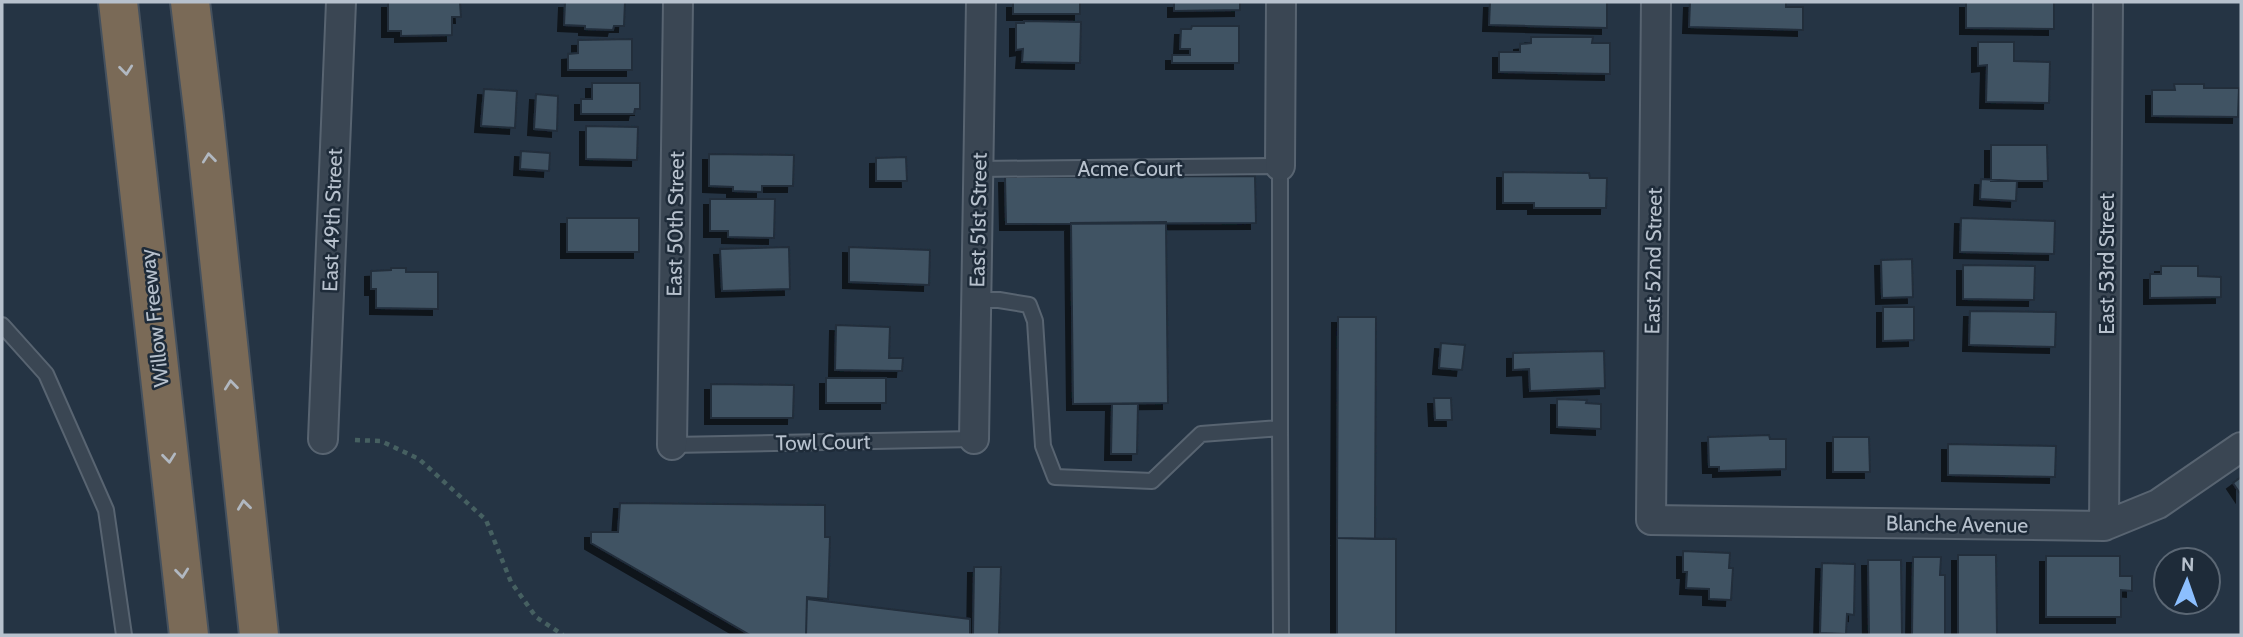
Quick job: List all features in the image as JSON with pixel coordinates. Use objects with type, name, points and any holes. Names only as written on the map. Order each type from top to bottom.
[{"type":"highway","name":"Willow Freeway","points":[[118,2],[189,635]]},
{"type":"highway","points":[[190,2],[259,635]]},
{"type":"street","name":"East 49th Street","points":[[323,439],[341,2]]},
{"type":"street","name":"East 50th Street","points":[[672,445],[678,2]]},
{"type":"street","name":"East 51st Street","points":[[974,439],[981,2]]},
{"type":"street","points":[[1280,166],[1281,2]]},
{"type":"street","name":"East 52nd Street","points":[[1651,520],[1656,2]]},
{"type":"street","name":"East 53rd Street","points":[[2105,526],[2108,2]]},
{"type":"street","name":"Blanche Avenue","points":[[1651,520],[2105,526],[2158,504],[2241,447]]},
{"type":"lane","name":"Acme Court","points":[[979,169],[1280,166]]},
{"type":"lane","points":[[1280,166],[1280,635]]},
{"type":"lane","points":[[976,300],[999,300],[1030,305],[1035,321],[1043,446],[1055,477],[1152,481],[1201,434],[1280,428]]},
{"type":"lane","points":[[2,326],[46,374],[106,510],[124,635]]},
{"type":"lane","name":"Towl Court","points":[[672,445],[974,439]]},
{"type":"path","points":[[355,440],[381,441],[419,458],[486,520],[511,583],[536,617],[563,635]]},
{"type":"building","points":[[388,2],[460,2],[461,17],[452,17],[452,35],[401,36],[401,31],[388,31]]},
{"type":"building","points":[[565,2],[625,2],[624,26],[614,26],[613,30],[564,25]]},
{"type":"building","points":[[1013,2],[1080,2],[1080,14],[1013,14]]},
{"type":"building","points":[[1174,2],[1240,2],[1240,10],[1174,11]]},
{"type":"building","points":[[1490,2],[1607,2],[1607,28],[1489,25]]},
{"type":"building","points":[[1690,2],[1786,2],[1786,7],[1803,7],[1803,30],[1689,27]]},
{"type":"building","points":[[1966,2],[2054,2],[2054,29],[1966,28]]},
{"type":"building","points":[[1081,22],[1080,63],[1022,62],[1023,49],[1016,50],[1016,23]]},
{"type":"building","points":[[1192,26],[1239,26],[1239,63],[1172,63],[1172,55],[1190,55],[1190,49],[1180,49],[1181,29],[1191,29]]},
{"type":"building","points":[[1531,37],[1593,37],[1592,43],[1610,43],[1610,74],[1499,72],[1499,52],[1520,52],[1520,44],[1531,43]]},
{"type":"building","points":[[632,39],[632,70],[568,70],[568,54],[578,53],[578,40]]},
{"type":"building","points":[[1978,42],[2014,42],[2014,61],[2050,62],[2049,103],[1986,102],[1987,65],[1978,66]]},
{"type":"building","points":[[592,83],[640,83],[640,109],[635,109],[634,114],[581,114],[581,99],[592,99]]},
{"type":"building","points":[[2174,84],[2204,84],[2204,88],[2239,88],[2238,117],[2152,116],[2152,90],[2175,90]]},
{"type":"building","points":[[484,89],[517,91],[515,128],[481,126]]},
{"type":"building","points":[[536,94],[558,96],[557,131],[534,129]]},
{"type":"building","points":[[586,126],[638,127],[637,160],[586,159]]},
{"type":"building","points":[[1991,145],[2047,145],[2048,181],[1991,181]]},
{"type":"building","points":[[521,151],[550,153],[549,171],[520,169]]},
{"type":"building","points":[[709,154],[794,155],[793,186],[762,186],[762,192],[733,191],[733,187],[709,186]]},
{"type":"building","points":[[906,157],[907,181],[876,181],[876,158]]},
{"type":"building","points":[[1503,172],[1589,173],[1590,178],[1607,178],[1606,208],[1534,208],[1534,203],[1503,203]]},
{"type":"building","points":[[1255,176],[1256,223],[1006,224],[1005,177]]},
{"type":"building","points":[[1981,179],[2017,181],[2016,201],[1980,199]]},
{"type":"building","points":[[710,199],[775,199],[774,238],[728,237],[728,231],[710,231]]},
{"type":"building","points":[[567,218],[639,218],[639,252],[567,252]]},
{"type":"building","points":[[1961,218],[2055,221],[2054,254],[1960,252]]},
{"type":"building","points":[[1166,222],[1168,403],[1073,404],[1071,223]]},
{"type":"building","points":[[789,247],[790,289],[722,291],[720,249]]},
{"type":"building","points":[[849,247],[930,250],[929,285],[849,282]]},
{"type":"building","points":[[1912,259],[1913,297],[1882,298],[1881,260]]},
{"type":"building","points":[[1963,265],[2035,266],[2034,300],[1963,299]]},
{"type":"building","points":[[2161,266],[2198,266],[2198,276],[2221,277],[2221,297],[2150,298],[2150,274],[2161,274]]},
{"type":"building","points":[[406,268],[406,272],[438,272],[438,309],[376,308],[376,289],[371,289],[371,271]]},
{"type":"building","points":[[1883,307],[1914,307],[1914,340],[1883,341]]},
{"type":"building","points":[[1970,311],[2056,312],[2055,347],[1969,345]]},
{"type":"building","points":[[1338,317],[1376,317],[1375,539],[1337,538]]},
{"type":"building","points":[[836,325],[890,327],[889,358],[903,358],[902,371],[835,370]]},
{"type":"building","points":[[1441,343],[1465,345],[1462,370],[1439,368]]},
{"type":"building","points":[[1604,351],[1605,388],[1530,391],[1529,369],[1513,370],[1513,353]]},
{"type":"building","points":[[826,378],[886,378],[886,403],[826,403]]},
{"type":"building","points":[[711,384],[794,385],[793,418],[711,418]]},
{"type":"building","points":[[1434,398],[1451,398],[1452,420],[1435,420]]},
{"type":"building","points":[[1557,399],[1587,400],[1586,403],[1601,404],[1601,429],[1557,427]]},
{"type":"building","points":[[1112,404],[1138,404],[1137,454],[1111,454]]},
{"type":"building","points":[[1769,435],[1770,439],[1786,439],[1786,469],[1719,471],[1719,467],[1709,467],[1708,437]]},
{"type":"building","points":[[1833,437],[1869,437],[1870,472],[1833,472]]},
{"type":"building","points":[[1948,444],[2056,446],[2055,477],[1948,475]]},
{"type":"building","points":[[2241,477],[2241,495],[2233,483]]},
{"type":"building","points":[[620,503],[825,505],[825,537],[830,537],[828,599],[807,597],[806,635],[750,635],[591,543],[591,532],[618,532]]},
{"type":"building","points":[[1337,538],[1396,539],[1396,635],[1337,635]]},
{"type":"building","points":[[1683,551],[1730,553],[1729,568],[1733,568],[1731,600],[1709,599],[1709,589],[1686,588],[1687,572],[1683,572]]},
{"type":"building","points":[[1958,555],[1996,555],[1997,635],[1958,635]]},
{"type":"building","points":[[2046,556],[2120,556],[2120,576],[2132,576],[2132,591],[2121,590],[2121,617],[2046,617]]},
{"type":"building","points":[[1913,557],[1941,557],[1940,575],[1945,575],[1945,635],[1912,635]]},
{"type":"building","points":[[1868,560],[1901,560],[1902,635],[1869,635]]},
{"type":"building","points":[[1822,563],[1855,564],[1854,615],[1847,614],[1846,634],[1820,633]]},
{"type":"building","points":[[974,567],[1001,567],[999,635],[973,635]]},
{"type":"building","points":[[807,599],[970,619],[970,635],[806,635]]}]
